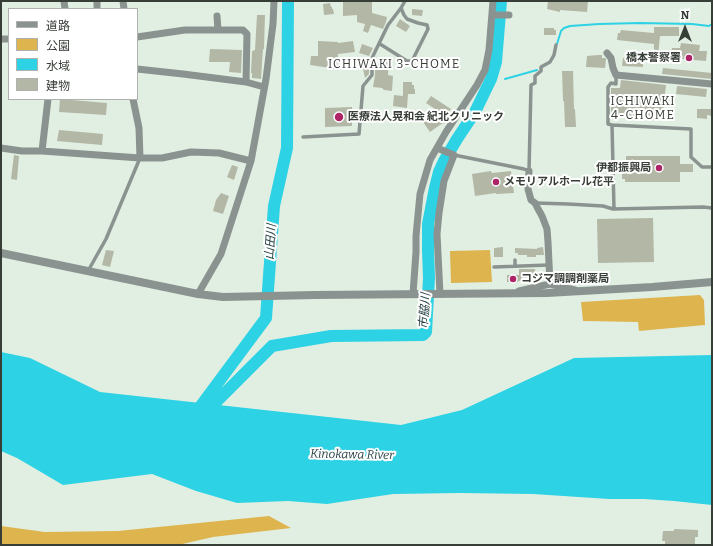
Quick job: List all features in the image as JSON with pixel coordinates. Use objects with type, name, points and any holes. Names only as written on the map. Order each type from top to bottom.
[{"type":"street","points":[[198,294],[221,254],[251,161],[264,87],[273,24],[274,1]]},
{"type":"street","points":[[412,294],[420,194],[430,160],[485,70],[489,50],[493,1]]},
{"type":"street","points":[[492,15],[509,15]]},
{"type":"street","points":[[217,16],[218,30]]},
{"type":"street","points":[[138,37],[185,30],[244,30],[247,34],[246,82]]},
{"type":"street","points":[[606,53],[611,58],[616,75],[712,84]]},
{"type":"street","points":[[138,69],[246,82],[264,87]]},
{"type":"street","points":[[42,151],[48,100]]},
{"type":"street","points":[[134,100],[139,128],[140,158]]},
{"type":"street","points":[[1,148],[22,151],[140,158],[162,158],[191,152],[219,153],[251,161]]},
{"type":"street","points":[[437,148],[454,155],[444,181],[439,212],[437,234],[440,294]]},
{"type":"street","points":[[529,171],[528,189],[531,200],[535,203],[547,229],[550,284]]},
{"type":"street","points":[[1,253],[198,294],[223,297],[547,293],[652,288],[712,282]]},
{"type":"street","points":[[508,294],[550,284],[583,291]]},
{"type":"lane","points":[[303,137],[359,134],[363,86],[372,75],[372,58],[388,25],[405,1]]},
{"type":"lane","points":[[380,44],[407,61],[412,61],[428,29],[427,25],[407,19],[401,8]]},
{"type":"lane","points":[[454,155],[529,171],[531,84],[535,83],[535,76],[541,71],[540,68],[550,62],[554,55],[556,45]]},
{"type":"lane","points":[[616,75],[616,84],[611,83],[608,87],[608,124],[691,129],[691,157],[702,167],[712,167]]},
{"type":"lane","points":[[612,125],[614,209]]},
{"type":"lane","points":[[88,271],[106,239],[140,158]]},
{"type":"lane","points":[[535,203],[603,206],[614,209],[712,208]]},
{"type":"lane","points":[[515,260],[516,266]]},
{"type":"lane","points":[[494,267],[549,265]]},
{"type":"green space","points":[[490,250],[492,282],[451,283],[450,251]]},
{"type":"green space","points":[[700,295],[704,300],[705,325],[639,331],[638,322],[583,321],[581,302]]},
{"type":"green space","points":[[269,516],[291,528],[213,537],[178,545],[1,545],[1,526],[45,532],[118,531]]},
{"type":"water","name":"Kinokawa River","points":[[1,352],[30,358],[100,392],[401,425],[462,410],[574,358],[712,355],[712,505],[644,499],[609,499],[533,494],[460,493],[393,494],[327,504],[288,501],[237,503],[196,491],[152,474],[63,485],[17,458],[1,451]]},
{"type":"building","points":[[372,1],[372,13],[387,17],[383,29],[371,25],[368,33],[363,31],[365,24],[357,22],[357,15],[343,16],[343,2]]},
{"type":"building","points":[[548,1],[588,1],[587,12],[560,10],[560,12],[547,9]]},
{"type":"building","points":[[330,3],[334,14],[324,15],[323,4]]},
{"type":"building","points":[[412,9],[423,10],[422,16],[412,15]]},
{"type":"building","points":[[257,15],[265,15],[261,79],[252,78],[251,73],[252,51],[255,50]]},
{"type":"building","points":[[400,19],[410,26],[406,32],[396,26]]},
{"type":"building","points":[[654,27],[679,27],[679,36],[660,36],[658,55],[654,55],[654,44],[617,40],[618,33],[620,33],[621,30],[654,33]]},
{"type":"building","points":[[544,28],[554,28],[554,30],[556,30],[556,35],[544,35]]},
{"type":"building","points":[[318,41],[338,43],[353,41],[355,52],[338,54],[337,69],[310,65],[311,56],[318,56]]},
{"type":"building","name":"橋本警察署","points":[[681,43],[700,45],[699,51],[707,51],[706,61],[671,58],[672,48],[680,48]]},
{"type":"building","points":[[362,44],[373,48],[369,56],[359,53]]},
{"type":"building","points":[[210,49],[242,50],[241,73],[229,72],[230,62],[209,62]]},
{"type":"building","points":[[602,55],[602,58],[606,59],[605,68],[586,67],[587,56]]},
{"type":"building","points":[[379,57],[389,58],[388,75],[393,76],[392,91],[373,87],[375,63],[380,63]]},
{"type":"building","points":[[635,57],[641,57],[641,60],[643,60],[643,67],[622,66],[623,58],[634,59]]},
{"type":"building","points":[[362,64],[369,64],[369,74],[365,78]]},
{"type":"building","points":[[663,68],[712,73],[712,79],[662,74]]},
{"type":"building","points":[[562,71],[573,71],[576,127],[565,127]]},
{"type":"building","points":[[621,80],[666,85],[662,120],[611,116],[611,88],[620,88]]},
{"type":"building","points":[[403,82],[412,82],[415,89],[415,94],[408,94],[407,108],[393,106],[394,95],[403,96]]},
{"type":"building","points":[[677,86],[707,89],[706,97],[676,94]]},
{"type":"building","points":[[431,96],[451,109],[445,118],[447,118],[444,124],[443,123],[430,132],[423,122],[438,111],[426,103]]},
{"type":"building","points":[[60,100],[107,103],[106,115],[59,112]]},
{"type":"building","points":[[352,107],[352,126],[325,127],[325,108]]},
{"type":"building","points":[[697,109],[712,109],[712,116],[707,115],[707,119],[697,118]]},
{"type":"building","points":[[59,130],[103,134],[102,145],[57,141]]},
{"type":"building","points":[[14,155],[19,156],[17,180],[11,179]]},
{"type":"building","name":"伊都振興局","points":[[626,156],[680,156],[680,164],[693,164],[693,172],[680,172],[680,182],[625,182],[625,179],[622,179],[622,172],[626,172]]},
{"type":"building","points":[[232,165],[238,167],[234,180],[227,177]]},
{"type":"building","points":[[491,171],[492,173],[511,171],[514,193],[496,193],[475,196],[472,174]]},
{"type":"building","points":[[221,193],[229,196],[223,214],[213,211],[216,200]]},
{"type":"building","points":[[653,218],[654,262],[598,263],[597,219]]},
{"type":"building","points":[[503,247],[503,257],[494,257],[494,248]]},
{"type":"building","points":[[543,247],[544,255],[536,255],[536,257],[527,257],[527,255],[518,255],[518,253],[515,253],[515,248],[537,249]]},
{"type":"building","points":[[106,250],[114,251],[110,267],[102,265]]},
{"type":"building","points":[[519,269],[535,269],[536,275],[540,274],[540,280],[507,282],[507,275],[519,275]]},
{"type":"building","points":[[674,529],[698,530],[698,537],[695,537],[695,545],[665,545],[665,541],[662,541],[663,531],[674,531]]},
{"type":"waterway","name":"山田川","points":[[194,415],[266,318],[274,206],[287,148],[288,1]]},
{"type":"waterway","name":"市脇川","points":[[203,415],[272,346],[331,336],[423,335],[426,332],[429,278],[428,224],[435,188],[439,172],[444,161],[475,112],[491,79],[496,62],[501,1]]},
{"type":"waterway","points":[[557,44],[561,31],[570,26],[640,23],[692,24],[709,26],[712,24]]},
{"type":"waterway","points":[[505,79],[537,70]]},
{"type":"place","name":"橋本警察署","points":[[689,58]]},
{"type":"place","name":"医療法人晃和会 紀北クリニック","points":[[339,117]]},
{"type":"place","name":"伊都振興局","points":[[659,168]]},
{"type":"place","name":"メモリアルホール花平","points":[[496,182]]},
{"type":"place","name":"コジマ調調剤薬局","points":[[513,279]]},
{"type":"district","name":"ICHIWAKI 3-CHOME","points":[[394,65]]},
{"type":"district","name":"ICHIWAKI 4-CHOME","points":[[643,109]]}]
